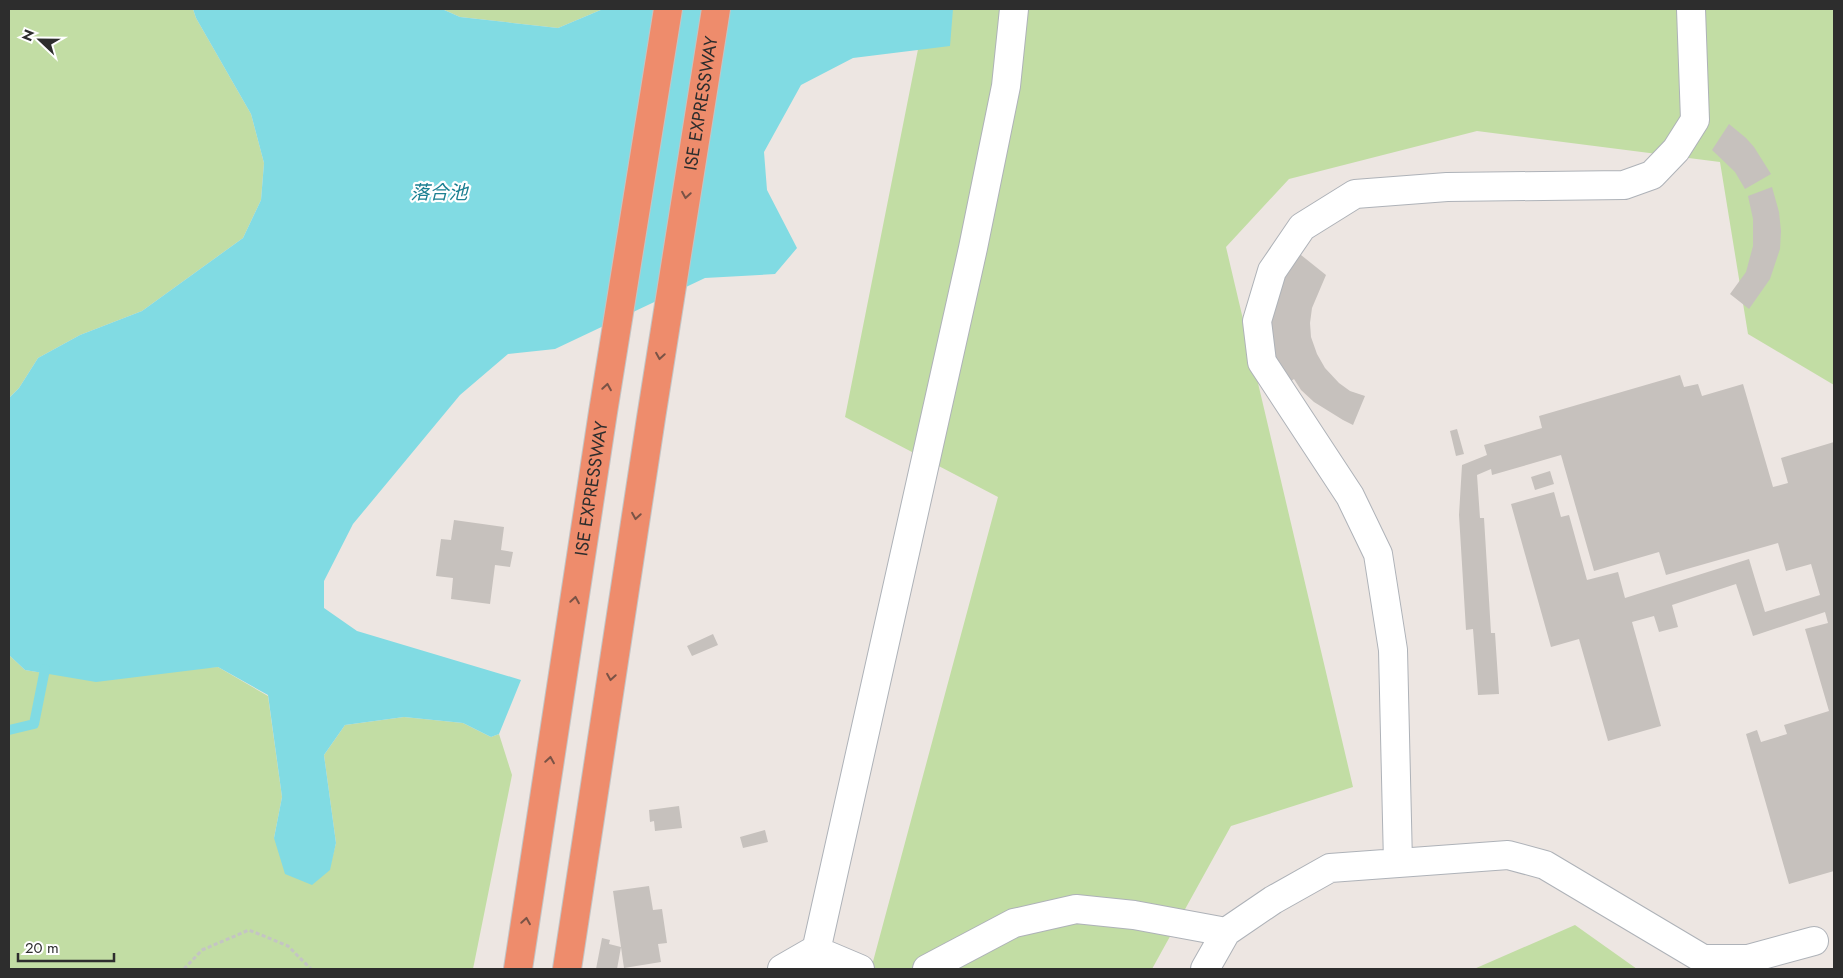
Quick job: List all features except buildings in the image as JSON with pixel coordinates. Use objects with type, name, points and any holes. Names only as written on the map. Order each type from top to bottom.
[{"type":"highway","name":"ISE EXPRESSWAY","points":[[518,969],[603,412],[668,9]]},
{"type":"highway","name":"ISE EXPRESSWAY","points":[[566,969],[716,9]]},
{"type":"street","points":[[814,960],[973,248],[1006,86],[1014,9]]},
{"type":"street","points":[[1398,863],[1393,650],[1378,554],[1350,496],[1262,362],[1257,321],[1272,271],[1302,226],[1355,194],[1447,187],[1624,185],[1652,175],[1676,150],[1695,120],[1691,9]]},
{"type":"street","points":[[1205,969],[1226,932],[1273,900],[1330,868],[1508,855],[1545,865],[1703,959],[1748,959],[1814,941]]},
{"type":"street","points":[[927,969],[1014,923],[1076,909],[1134,915],[1226,932]]},
{"type":"street","points":[[782,969],[814,960],[860,969]]},
{"type":"path","points":[[184,969],[202,950],[249,930],[288,946],[311,969]]},
{"type":"green space","points":[[9,9],[193,9],[196,18],[251,114],[264,163],[261,200],[243,238],[142,311],[80,335],[38,358],[19,388],[9,398]]},
{"type":"green space","points":[[442,9],[603,9],[558,28],[460,17]]},
{"type":"green space","points":[[926,9],[1834,9],[1834,385],[1748,334],[1720,162],[1477,131],[1289,179],[1226,247],[1353,787],[1231,826],[1152,969],[871,969],[998,497],[845,417]]},
{"type":"green space","points":[[9,655],[25,670],[50,674],[218,667],[268,696],[282,797],[274,838],[329,870],[336,843],[324,755],[345,725],[404,717],[463,723],[491,737],[499,734],[512,775],[473,969],[9,969]]},
{"type":"green space","points":[[1575,925],[1637,969],[1474,969]]},
{"type":"water","name":"落合池","points":[[193,9],[442,9],[460,17],[558,28],[603,9],[953,9],[950,46],[853,58],[801,85],[764,152],[767,190],[797,248],[775,274],[705,278],[555,349],[508,354],[460,395],[353,524],[324,581],[324,608],[357,631],[521,680],[499,734],[491,737],[463,723],[404,717],[345,725],[324,755],[336,843],[330,870],[312,885],[285,874],[274,838],[282,797],[268,695],[218,667],[96,682],[25,670],[9,655],[9,398],[19,388],[38,358],[80,335],[142,311],[243,238],[261,200],[264,163],[251,114],[196,18]]},
{"type":"waterway","points":[[9,730],[34,724],[45,669]]}]
